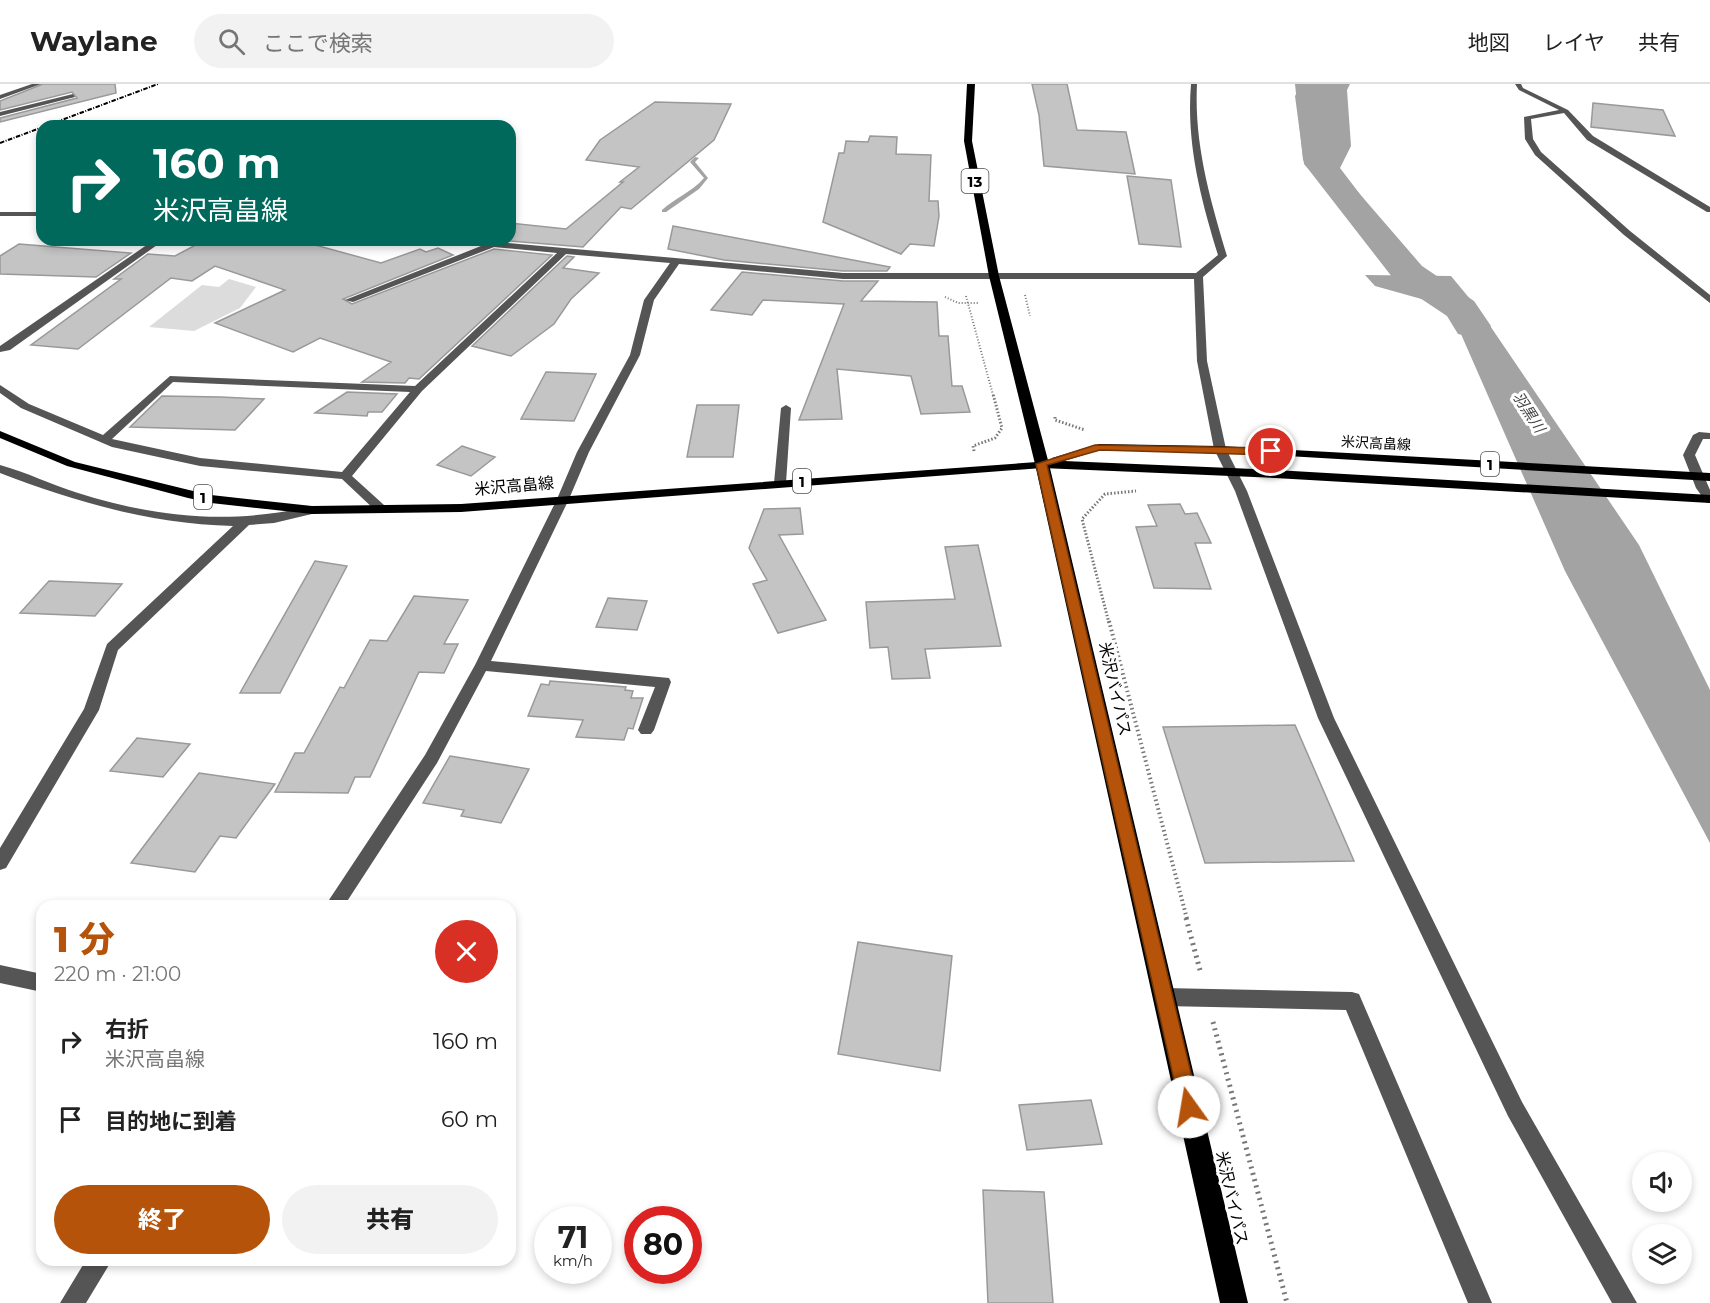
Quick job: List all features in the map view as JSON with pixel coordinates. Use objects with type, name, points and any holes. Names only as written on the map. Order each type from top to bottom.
[{"type":"highway","name":"米沢バイパス","points":[[970,84],[968,141],[994,276],[1042,464],[1234,1303]]},
{"type":"main road","name":"米沢高畠線","points":[[0,434],[32,450],[71,464],[200,497],[312,510],[461,508],[1042,464],[1275,474],[1710,499]]},
{"type":"main road","name":"米沢高畠線","points":[[1042,464],[1099,447],[1220,449],[1710,477]]},
{"type":"street","points":[[0,97],[38,84]]},
{"type":"street","points":[[513,246],[843,276],[1198,276],[1223,256],[1200,179],[1192,107],[1194,84]]},
{"type":"street","points":[[1518,84],[1521,89],[1566,111],[1590,138],[1710,210]]},
{"type":"street","points":[[0,114],[73,96]]},
{"type":"street","points":[[1566,111],[1527,117],[1529,139],[1538,153],[1627,233],[1710,300]]},
{"type":"street","points":[[0,214],[36,214]]},
{"type":"street","points":[[0,350],[151,246]]},
{"type":"street","points":[[350,300],[488,246]]},
{"type":"street","points":[[345,476],[418,389],[564,251]]},
{"type":"street","points":[[338,900],[431,759],[482,664],[563,499],[583,452],[635,355],[649,300],[676,261]]},
{"type":"street","points":[[1198,276],[1202,361],[1220,449],[1233,472],[1326,718],[1515,1109],[1624,1303]]},
{"type":"street","points":[[104,440],[170,379],[418,389]]},
{"type":"street","points":[[0,388],[25,406],[104,440],[200,462],[345,476],[380,508]]},
{"type":"street","points":[[780,483],[786,408]]},
{"type":"street","points":[[1710,436],[1700,435],[1689,455],[1702,488],[1710,499]]},
{"type":"street","points":[[0,469],[113,508],[198,521],[280,520],[312,510]]},
{"type":"street","points":[[0,863],[91,710],[112,648],[247,520]]},
{"type":"street","points":[[482,664],[663,682],[646,730]]},
{"type":"street","points":[[0,974],[36,982]]},
{"type":"street","points":[[1164,997],[1352,1001],[1480,1303]]},
{"type":"street","points":[[72,1303],[96,1266]]},
{"type":"path","points":[[1030,317],[1024,295],[1031,290]]},
{"type":"path","points":[[963,294],[968,297],[1002,428],[995,438],[973,446]]},
{"type":"path","points":[[1053,408],[1055,420],[1088,430]]},
{"type":"path","points":[[1146,491],[1105,494],[1082,519],[1287,1303]]},
{"type":"shaded area","points":[[229,279],[256,287],[240,308],[194,331],[149,327],[202,285],[219,287]]},
{"type":"water","points":[[1295,84],[1350,84],[1347,90],[1351,146],[1340,168],[1375,214],[1350,209],[1303,160]]},
{"type":"water","points":[[1365,275],[1451,276],[1480,311],[1639,545],[1710,690],[1710,843],[1565,571],[1457,325],[1443,305],[1375,286]]},
{"type":"building","points":[[43,84],[115,84],[116,93],[0,122],[0,118],[77,98],[72,92],[0,110],[0,101]]},
{"type":"building","points":[[1032,84],[1067,84],[1077,130],[1126,132],[1135,174],[1044,166],[1039,115]]},
{"type":"building","points":[[655,102],[731,104],[714,140],[631,209],[621,207],[583,247],[516,241],[516,224],[566,229],[639,167],[586,160],[600,140]]},
{"type":"building","points":[[1593,103],[1663,110],[1675,136],[1591,127]]},
{"type":"building","points":[[870,136],[897,137],[896,154],[931,155],[929,201],[938,201],[939,216],[934,246],[910,244],[901,254],[823,222],[839,153],[844,153],[846,141],[868,142]]},
{"type":"building","points":[[1127,176],[1171,180],[1181,247],[1139,244]]},
{"type":"building","points":[[673,226],[890,267],[887,271],[843,271],[724,260],[668,249]]},
{"type":"building","points":[[19,244],[131,253],[96,277],[0,274],[0,256]]},
{"type":"building","points":[[194,246],[319,246],[381,263],[420,249],[426,252],[438,248],[453,255],[343,299],[352,304],[494,249],[552,255],[419,379],[409,378],[405,383],[362,382],[391,362],[320,338],[293,352],[215,323],[285,290],[215,266],[192,281],[171,278],[78,349],[31,345],[121,279],[114,279],[148,254],[175,256]]},
{"type":"building","points":[[567,256],[574,257],[563,268],[599,273],[571,299],[554,324],[511,356],[472,346]]},
{"type":"building","points":[[742,272],[843,281],[878,281],[861,301],[937,302],[939,336],[948,336],[952,386],[962,386],[970,412],[921,414],[911,376],[837,369],[842,419],[799,420],[844,304],[763,300],[752,315],[711,310]]},
{"type":"building","points":[[546,372],[596,374],[574,421],[521,419]]},
{"type":"building","points":[[347,392],[397,394],[382,412],[368,412],[367,416],[315,413]]},
{"type":"building","points":[[162,396],[264,399],[235,430],[130,427]]},
{"type":"building","points":[[697,405],[739,405],[733,457],[687,457]]},
{"type":"building","points":[[462,446],[495,457],[471,476],[437,465]]},
{"type":"building","points":[[1180,504],[1185,514],[1197,513],[1211,543],[1195,543],[1211,589],[1154,588],[1136,527],[1157,526],[1148,505]]},
{"type":"building","points":[[800,508],[803,534],[779,535],[826,620],[778,633],[753,584],[767,580],[749,548],[764,509]]},
{"type":"building","points":[[978,545],[1001,646],[925,649],[930,678],[892,679],[888,647],[870,648],[866,602],[955,599],[945,547]]},
{"type":"building","points":[[315,561],[347,566],[280,693],[240,693]]},
{"type":"building","points":[[49,581],[122,584],[95,616],[20,613]]},
{"type":"building","points":[[414,596],[468,600],[444,644],[458,644],[444,673],[419,672],[370,777],[355,777],[348,793],[275,792],[295,753],[304,753],[340,687],[344,688],[370,640],[387,641]]},
{"type":"building","points":[[608,598],[647,601],[637,630],[596,627]]},
{"type":"building","points":[[550,681],[626,687],[625,690],[633,691],[631,698],[643,698],[633,729],[628,728],[624,740],[576,737],[583,720],[528,716],[541,684],[549,685]]},
{"type":"building","points":[[1295,725],[1354,861],[1205,863],[1163,727]]},
{"type":"building","points":[[137,738],[190,744],[163,777],[110,771]]},
{"type":"building","points":[[450,756],[529,769],[501,823],[461,816],[464,810],[423,803]]},
{"type":"building","points":[[199,773],[275,784],[236,838],[220,836],[195,872],[131,863]]},
{"type":"building","points":[[858,942],[952,956],[940,1071],[838,1054]]},
{"type":"building","points":[[1091,1100],[1102,1144],[1027,1150],[1019,1105]]},
{"type":"building","points":[[983,1190],[1044,1192],[1053,1303],[988,1303]]},
{"type":"waterway","name":"羽黒川","points":[[1314,84],[1308,96],[1319,164],[1409,274],[1461,309],[1472,326]]},
{"type":"waterway","points":[[664,211],[697,188],[706,178],[692,162],[697,158]]},
{"type":"railway","points":[[62,120],[158,84]]},
{"type":"railway","points":[[0,143],[36,130]]},
{"type":"route","points":[[1189,1107],[1042,464],[1099,447],[1271,451]]}]
